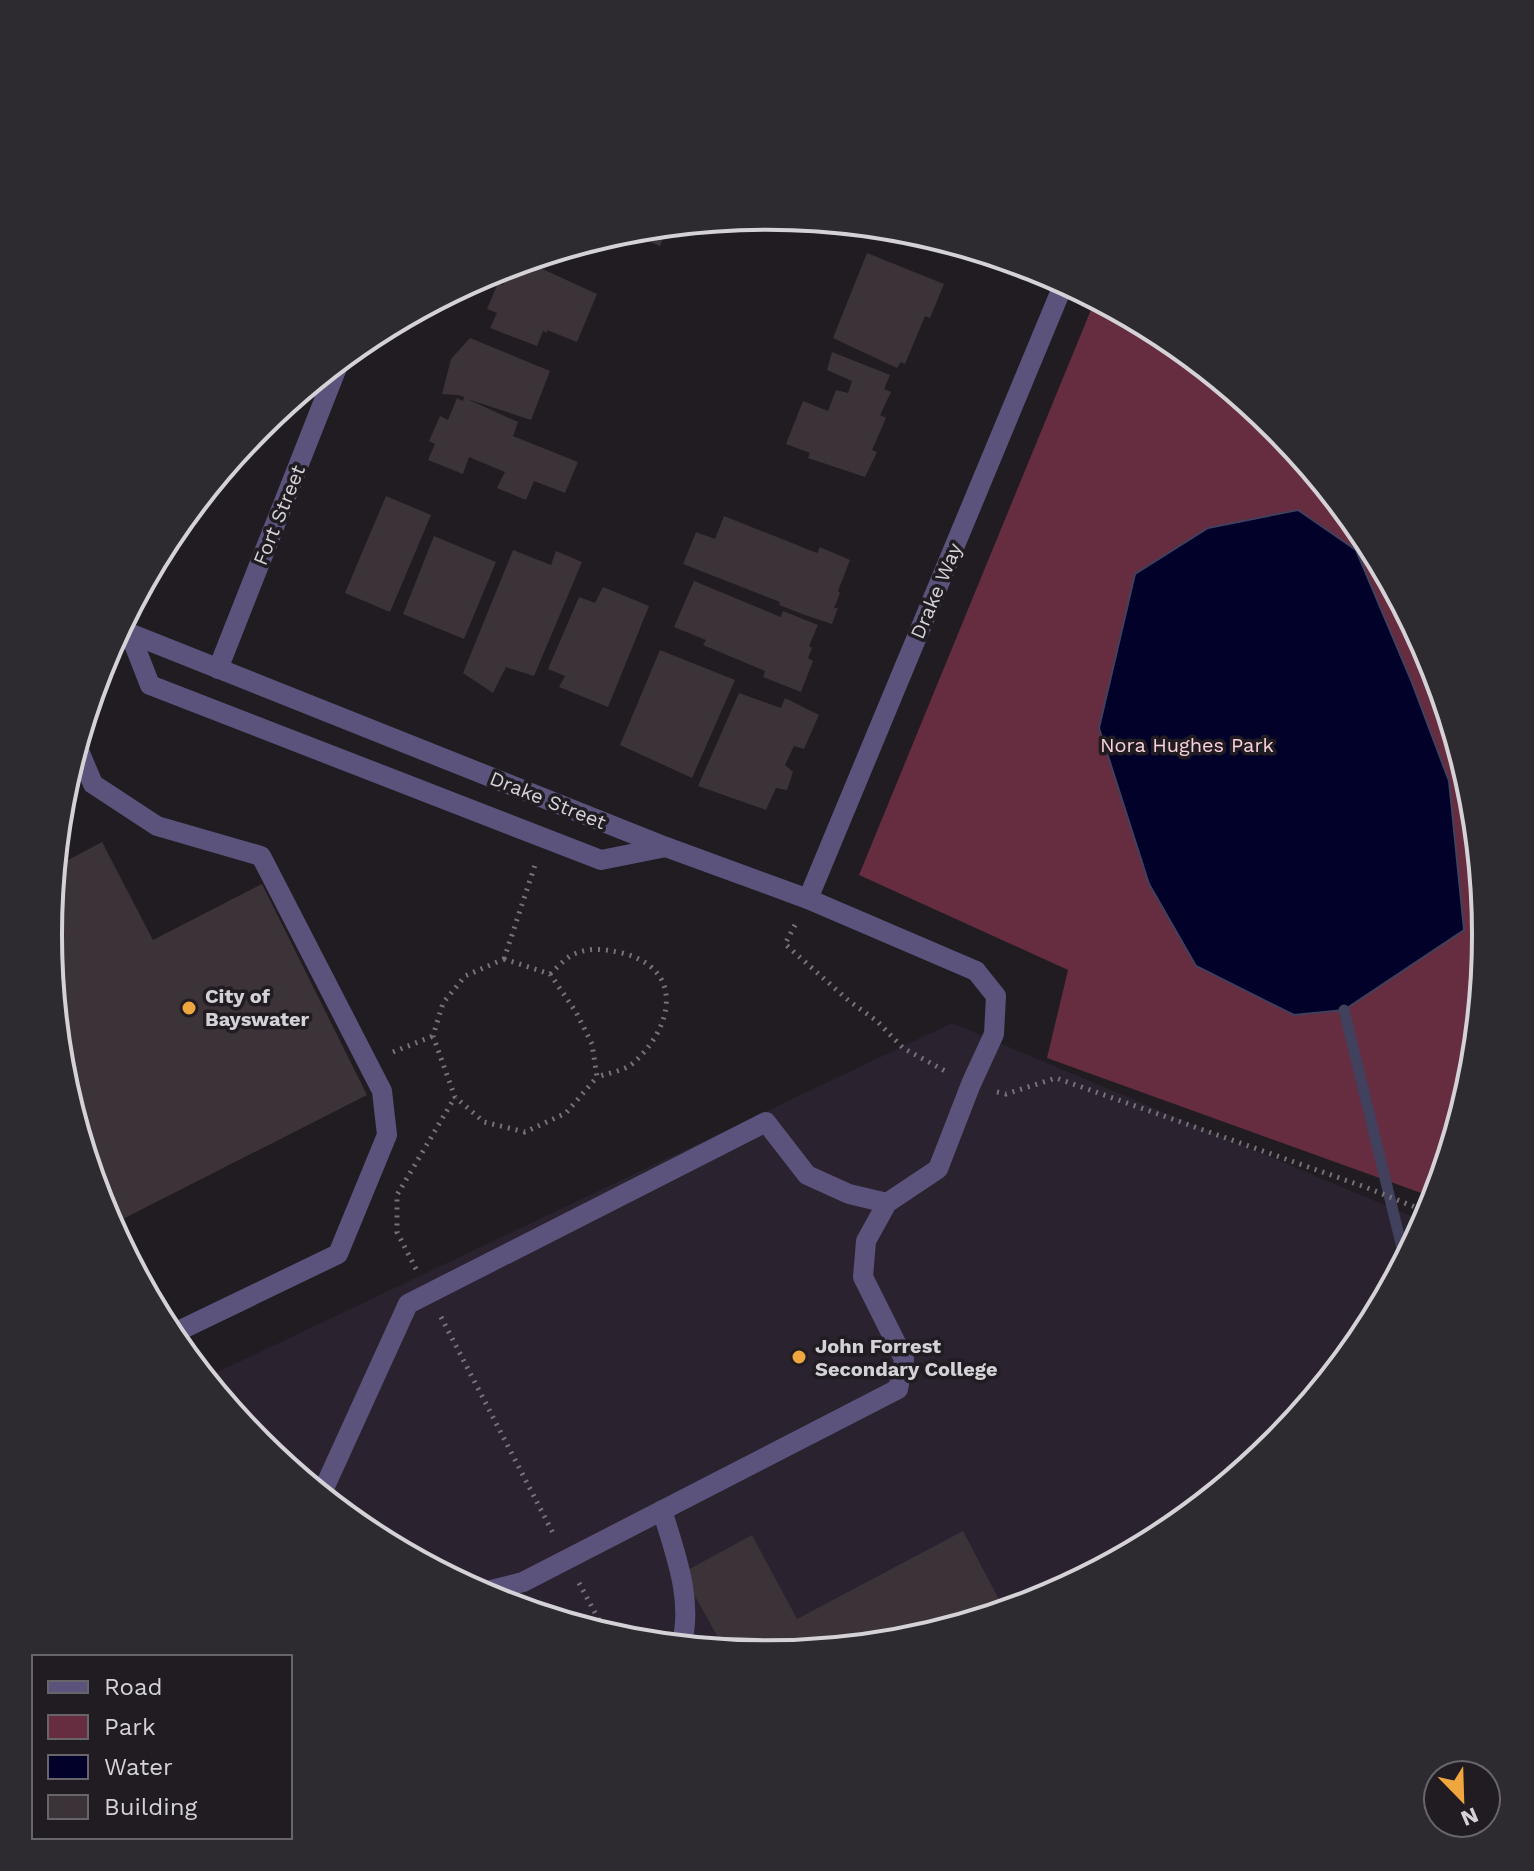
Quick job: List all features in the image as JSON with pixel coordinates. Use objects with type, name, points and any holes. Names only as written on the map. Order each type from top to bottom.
[{"type":"street","name":"Drake Way","points":[[808,899],[1059,294]]},
{"type":"street","name":"Fort Street","points":[[218,669],[332,381]]},
{"type":"street","name":"Drake Street","points":[[131,633],[666,847],[808,899],[976,971],[996,996],[996,1009],[994,1034],[971,1084]]},
{"type":"street","points":[[128,638],[150,685],[601,860],[666,847]]},
{"type":"street","points":[[84,762],[93,784],[157,826],[261,856],[382,1091],[387,1135],[338,1254],[182,1329]]},
{"type":"street","points":[[499,1588],[523,1582],[898,1389],[904,1359],[863,1277],[866,1241],[887,1203],[938,1169],[971,1084]]},
{"type":"street","points":[[326,1485],[408,1304],[766,1122],[807,1175],[849,1194],[887,1203]]},
{"type":"street","points":[[662,1510],[681,1575],[687,1625],[684,1635]]},
{"type":"path","points":[[504,959],[544,837]]},
{"type":"path","points":[[808,899],[785,944],[849,1001],[877,1021],[903,1048],[971,1084],[1006,1094],[1056,1078],[1417,1208]]},
{"type":"path","points":[[550,974],[573,954],[600,948],[639,957],[664,981],[668,1003],[657,1036],[630,1066],[597,1077],[566,1113],[525,1132],[484,1122],[455,1097],[433,1036],[443,1003],[465,976],[504,959],[550,974],[576,1012],[592,1044],[597,1077]]},
{"type":"path","points":[[367,1062],[433,1036]]},
{"type":"path","points":[[455,1097],[397,1195],[397,1232],[599,1619]]},
{"type":"shaded area","name":"John Forrest Secondary College","points":[[952,1023],[1413,1217],[1378,1288],[1326,1365],[1266,1434],[1196,1495],[1119,1546],[1037,1587],[949,1616],[859,1634],[767,1640],[675,1634],[585,1616],[497,1587],[414,1546],[338,1495],[268,1434],[215,1373]]},
{"type":"green space","name":"Nora Hughes Park","points":[[1091,309],[1159,349],[1196,376],[1232,405],[1297,471],[1326,506],[1378,583],[1435,709],[1448,753],[1466,843],[1472,936],[1466,1028],[1458,1073],[1448,1118],[1423,1194],[1047,1058],[1068,970],[859,875]]},
{"type":"water","points":[[1298,510],[1356,550],[1411,680],[1449,781],[1464,930],[1344,1010],[1294,1015],[1196,966],[1149,884],[1099,728],[1135,574],[1208,528]]},
{"type":"building","points":[[663,239],[660,246],[648,241]]},
{"type":"building","points":[[867,253],[944,284],[930,318],[925,316],[905,364],[901,362],[897,368],[833,338]]},
{"type":"building","points":[[540,268],[597,294],[577,342],[547,330],[547,333],[543,331],[537,346],[490,328],[497,313],[487,309],[498,284],[503,285],[505,281]]},
{"type":"building","points":[[470,338],[550,371],[531,420],[467,399],[518,422],[513,436],[578,462],[565,493],[534,481],[526,500],[497,488],[505,472],[469,457],[463,474],[428,460],[435,444],[429,441],[440,416],[448,420],[457,398],[463,401],[464,397],[458,395],[442,394],[451,359]]},
{"type":"building","points":[[832,352],[890,375],[884,389],[891,392],[880,415],[886,418],[872,450],[877,452],[865,477],[808,458],[810,453],[786,444],[803,401],[828,411],[836,390],[848,393],[852,381],[827,370]]},
{"type":"building","points":[[386,496],[431,515],[390,612],[345,593]]},
{"type":"building","points":[[724,516],[817,553],[820,547],[850,560],[838,591],[840,593],[834,608],[838,608],[832,624],[683,564],[696,532],[715,539]]},
{"type":"building","points":[[434,536],[496,562],[464,639],[403,614]]},
{"type":"building","points":[[513,550],[551,565],[556,551],[582,562],[534,676],[506,667],[493,693],[463,673]]},
{"type":"building","points":[[694,581],[781,617],[783,611],[818,625],[809,646],[812,648],[808,658],[813,661],[801,692],[763,677],[765,671],[703,645],[706,640],[674,627]]},
{"type":"building","points":[[603,587],[649,606],[608,707],[559,687],[565,676],[548,669],[579,597],[595,603]]},
{"type":"building","points":[[660,650],[735,680],[692,778],[620,745]]},
{"type":"building","points":[[739,693],[781,708],[785,698],[819,715],[804,749],[794,746],[785,765],[793,772],[787,790],[776,788],[766,810],[698,786]]},
{"type":"building","name":"City of Bayswater","points":[[102,842],[153,940],[262,884],[367,1095],[122,1219],[99,1162],[86,1118],[68,1028],[62,936],[66,861]]},
{"type":"building","points":[[963,1531],[1000,1601],[905,1627],[859,1634],[813,1639],[721,1639],[682,1573],[752,1535],[797,1619]]},
{"type":"waterway","points":[[1344,1010],[1401,1243]]},
{"type":"place","name":"City of Bayswater","points":[[189,1008]]},
{"type":"place","name":"John Forrest Secondary College","points":[[799,1357]]}]
